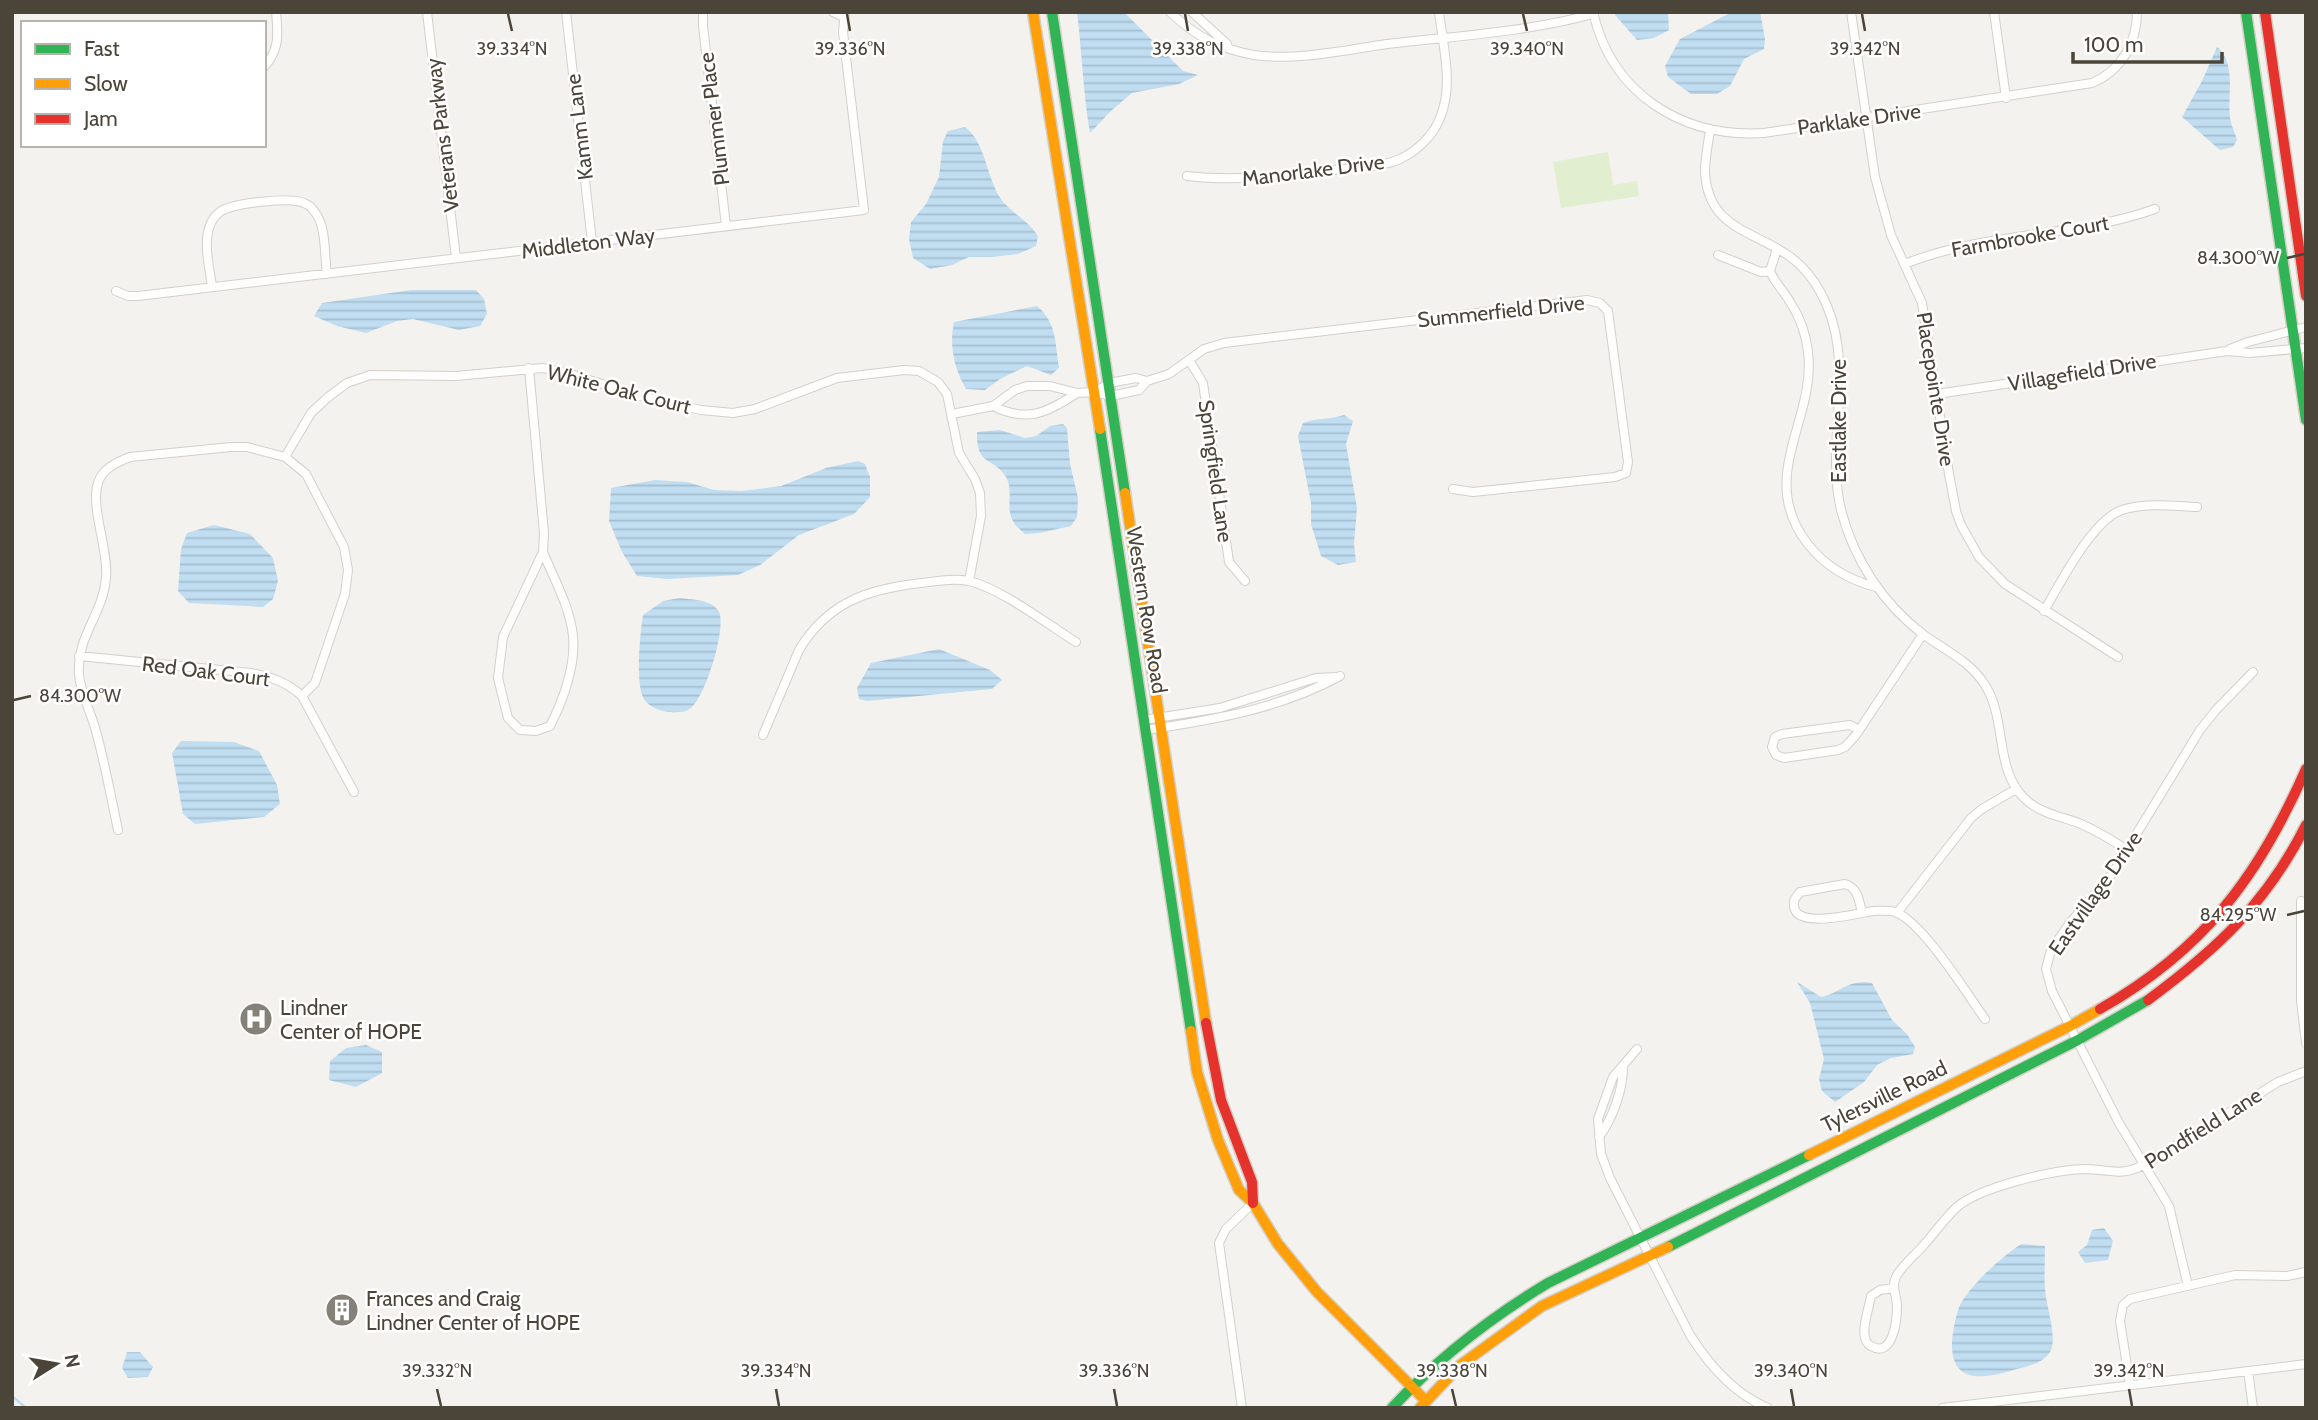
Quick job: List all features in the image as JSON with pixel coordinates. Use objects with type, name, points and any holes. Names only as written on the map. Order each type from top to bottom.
[{"type":"main road","name":"Western Row Road","points":[[1033,12],[1095,392],[1197,1072],[1218,1140],[1239,1190],[1253,1203],[1296,1268],[1411,1386],[1426,1406]]},
{"type":"main road","name":"Western Row Road","points":[[1052,12],[1213,1065],[1221,1100],[1252,1182],[1253,1203]]},
{"type":"main road","points":[[2246,12],[2293,330],[2301,349],[2306,420]]},
{"type":"main road","points":[[2265,12],[2306,296]]},
{"type":"main road","name":"Tylersville Road","points":[[1411,1386],[1437,1361],[1509,1305],[1548,1283],[2070,1026],[2151,978],[2184,951],[2216,919],[2246,883],[2272,844],[2306,769]]},
{"type":"main road","name":"Tylersville Road","points":[[1426,1406],[1460,1366],[1542,1306],[1650,1255],[2078,1040],[2150,1000],[2189,972],[2257,904],[2291,855],[2306,825]]},
{"type":"main road","points":[[1392,1408],[1411,1386]]},
{"type":"street","points":[[266,64],[275,51],[278,39],[276,12]]},
{"type":"street","name":"Veterans Parkway","points":[[427,12],[456,258]]},
{"type":"street","name":"Kamm Lane","points":[[566,12],[592,242]]},
{"type":"street","name":"Plummer Place","points":[[703,12],[726,226]]},
{"type":"street","points":[[833,12],[844,15]]},
{"type":"street","points":[[1170,12],[1196,35],[1254,55],[1292,55],[1549,24],[1593,13]]},
{"type":"street","points":[[1192,12],[1231,48]]},
{"type":"street","name":"Manorlake Drive","points":[[1187,176],[1217,180],[1262,178],[1374,165],[1404,157],[1433,132],[1446,104],[1448,81],[1439,12]]},
{"type":"street","name":"Placepointe Drive","points":[[1852,12],[1866,118],[1884,214],[1922,303],[1956,511],[1961,525],[1971,545],[1994,574],[2044,611],[2118,657]]},
{"type":"street","points":[[1994,12],[2006,97]]},
{"type":"street","name":"Parklake Drive","points":[[1593,13],[1603,42],[1614,62],[1627,81],[1643,97],[1682,121],[1710,130],[1741,134],[1764,133],[2084,85],[2105,76],[2122,60],[2136,32],[2137,12]]},
{"type":"street","name":"Middleton Way","points":[[116,291],[128,296],[138,296],[212,288],[864,210],[843,32],[844,15]]},
{"type":"street","name":"Eastlake Drive","points":[[1710,130],[1705,174],[1714,204],[1734,227],[1777,249],[1799,264],[1809,275],[1827,307],[1834,328],[1840,365],[1837,485],[1853,544],[1876,587],[1905,619],[1965,663],[1985,685],[1996,712],[2006,764],[2016,789]]},
{"type":"street","points":[[212,288],[208,230],[219,212],[231,207],[282,201],[306,204],[316,213],[321,227],[327,274]]},
{"type":"street","name":"Farmbrooke Court","points":[[1905,264],[1940,251],[2105,225],[2155,209]]},
{"type":"street","points":[[1777,249],[1770,271],[1797,315],[1808,351],[1808,389],[1787,469],[1791,513],[1804,539],[1824,561],[1854,581],[1876,587]]},
{"type":"street","points":[[1718,254],[1761,272],[1770,271]]},
{"type":"street","name":"Summerfield Drive","points":[[1111,396],[1139,390],[1147,382],[1169,374],[1204,349],[1224,342],[1587,300],[1600,303],[1608,311],[1628,461],[1626,473],[1615,478],[1473,492],[1453,489]]},
{"type":"street","name":"Villagefield Drive","points":[[2227,351],[2248,342],[2306,327]]},
{"type":"street","name":"Villagefield Drive","points":[[1937,394],[2227,351],[2250,353],[2301,349]]},
{"type":"street","name":"Springfield Lane","points":[[1189,360],[1203,383],[1229,562],[1245,581]]},
{"type":"street","points":[[529,368],[544,533],[543,552],[503,637],[498,678],[508,718],[520,730],[536,731],[550,726],[560,706],[572,657],[573,636],[565,606],[543,552]]},
{"type":"street","name":"White Oak Court","points":[[285,457],[311,414],[327,398],[347,383],[370,375],[456,376],[543,368],[640,396],[701,410],[733,413],[755,409],[836,378],[911,370],[926,374],[938,382],[947,394],[959,453],[975,479],[981,500],[969,581]]},
{"type":"street","name":"Summerfield Drive","points":[[1109,383],[1136,378],[1147,382]]},
{"type":"street","points":[[1095,392],[1109,383]]},
{"type":"street","points":[[951,414],[993,406],[1015,390],[1027,386],[1050,386],[1077,393],[1095,392],[1111,396]]},
{"type":"street","points":[[993,406],[1012,414],[1035,415],[1061,404],[1077,393]]},
{"type":"street","points":[[118,830],[95,729],[79,675],[79,656],[84,635],[97,614],[107,577],[96,498],[98,482],[116,462],[130,457],[247,447],[285,457],[306,474],[344,547],[348,570],[345,594],[315,683],[302,696]]},
{"type":"street","points":[[2044,611],[2093,533],[2109,517],[2122,510],[2137,507],[2197,508]]},
{"type":"street","points":[[763,735],[806,637],[828,616],[866,593],[940,580],[969,581],[1004,597],[1076,642]]},
{"type":"street","points":[[1859,730],[1850,725],[1782,734],[1775,737],[1772,747],[1776,755],[1784,758],[1845,747],[1859,730],[1923,634]]},
{"type":"street","name":"Red Oak Court","points":[[79,656],[251,673],[275,678],[293,687],[302,696],[354,792]]},
{"type":"street","name":"Eastvillage Drive","points":[[2188,1286],[2169,1206],[2119,1123],[2070,1026],[2048,980],[2048,958],[2057,940],[2112,874],[2200,730],[2253,672]]},
{"type":"street","points":[[1145,725],[1228,718],[1318,688],[1340,676],[1316,678],[1161,723]]},
{"type":"street","points":[[1897,913],[1971,818],[2016,789],[2029,803],[2042,811],[2079,823],[2127,850]]},
{"type":"street","points":[[1862,913],[1857,893],[1852,886],[1844,884],[1800,892],[1795,898],[1796,913],[1801,918],[1816,919],[1884,911],[1897,913],[1916,927],[1985,1019]]},
{"type":"street","points":[[2301,901],[2301,1001],[2306,1043]]},
{"type":"street","points":[[1637,1049],[1613,1077],[1598,1119],[1604,1165],[1682,1321],[1700,1350],[1754,1405],[1768,1408]]},
{"type":"street","name":"Pondfield Lane","points":[[1894,1288],[1880,1290],[1871,1296],[1864,1337],[1867,1344],[1873,1348],[1881,1349],[1892,1340],[1897,1310],[1894,1288],[1902,1268],[1947,1217],[1970,1197],[1983,1191],[2078,1170],[2123,1173],[2145,1164],[2278,1082],[2306,1071]]},
{"type":"street","points":[[1242,1408],[1219,1243],[1226,1229],[1253,1203]]},
{"type":"street","points":[[2130,1385],[2120,1321],[2123,1305],[2138,1297],[2235,1275],[2287,1276],[2306,1272]]},
{"type":"street","points":[[1942,1408],[2306,1364]]},
{"type":"street","points":[[2248,1371],[2253,1408]]},
{"type":"green space","points":[[1608,152],[1613,185],[1637,181],[1639,196],[1561,208],[1553,162]]},
{"type":"water","points":[[1077,12],[1124,12],[1183,71],[1198,75],[1179,84],[1132,93],[1090,133]]},
{"type":"water","points":[[1616,12],[1668,12],[1669,30],[1654,38],[1637,40],[1615,15]]},
{"type":"water","points":[[1732,12],[1760,12],[1764,49],[1744,59],[1730,86],[1717,94],[1691,94],[1668,77],[1665,66],[1680,39]]},
{"type":"water","points":[[2217,47],[2227,62],[2229,71],[2230,118],[2237,140],[2233,147],[2220,150],[2182,117]]},
{"type":"water","points":[[965,127],[977,141],[999,196],[1038,236],[1036,246],[1018,254],[969,257],[952,265],[930,269],[913,258],[909,239],[911,222],[926,204],[939,177],[943,141],[948,131]]},
{"type":"water","points":[[411,290],[476,290],[484,299],[487,314],[480,326],[459,330],[413,319],[397,321],[366,333],[337,326],[314,316],[322,303]]},
{"type":"water","points":[[1037,306],[1052,326],[1059,368],[1051,375],[1027,366],[1000,379],[985,390],[966,389],[954,357],[954,322]]},
{"type":"water","points":[[1344,415],[1353,421],[1346,444],[1357,508],[1354,544],[1356,562],[1338,565],[1321,556],[1311,524],[1311,503],[1298,436],[1303,423]]},
{"type":"water","points":[[1063,424],[1067,428],[1070,464],[1078,498],[1077,517],[1071,526],[1025,534],[1015,525],[1011,516],[1006,477],[982,456],[977,443],[977,432],[1000,430],[1025,438],[1036,436],[1050,426]]},
{"type":"water","points":[[858,461],[865,464],[870,477],[870,497],[854,514],[799,535],[760,565],[738,575],[667,579],[637,576],[622,552],[609,521],[611,488],[655,480],[687,482],[714,490],[741,491],[781,486],[826,468]]},
{"type":"water","points":[[214,525],[250,534],[273,558],[278,581],[273,599],[263,607],[189,603],[178,591],[181,549],[187,533]]},
{"type":"water","points":[[680,598],[702,601],[716,608],[721,621],[720,633],[701,694],[688,710],[667,712],[646,702],[640,687],[643,615],[663,601]]},
{"type":"water","points":[[939,649],[990,670],[1002,680],[992,689],[867,701],[859,699],[857,688],[871,663]]},
{"type":"water","points":[[181,741],[234,742],[259,751],[277,785],[280,804],[264,817],[195,824],[183,814],[172,753]]},
{"type":"water","points":[[1797,982],[1821,997],[1856,983],[1872,983],[1892,1020],[1907,1034],[1915,1047],[1913,1054],[1891,1058],[1877,1065],[1864,1082],[1835,1102],[1822,1091],[1819,1079],[1824,1059],[1810,1003]]},
{"type":"water","points":[[366,1045],[382,1052],[382,1073],[356,1087],[329,1080],[330,1061],[346,1048]]},
{"type":"water","points":[[2104,1228],[2113,1241],[2108,1260],[2085,1263],[2078,1252],[2087,1245],[2092,1230]]},
{"type":"water","points":[[2021,1244],[2045,1246],[2045,1289],[2053,1339],[2050,1352],[2035,1364],[1994,1375],[1972,1376],[1957,1366],[1953,1356],[1952,1341],[1960,1305],[1988,1272]]},
{"type":"water","points":[[127,1352],[140,1352],[153,1367],[148,1377],[128,1378],[122,1368]]},
{"type":"waterway","points":[[12,1396],[26,1408]]},
{"type":"traffic: fast","points":[[1052,12],[1125,493]]},
{"type":"traffic: fast","points":[[2246,12],[2306,420]]},
{"type":"traffic: fast","points":[[1100,429],[1191,1031]]},
{"type":"traffic: fast","points":[[1668,1247],[2078,1040],[2148,1000]]},
{"type":"traffic: fast","points":[[1392,1408],[1428,1372],[1466,1340],[1548,1283],[1809,1155]]},
{"type":"traffic: slow","points":[[1033,12],[1100,429]]},
{"type":"traffic: slow","points":[[1125,493],[1206,1023]]},
{"type":"traffic: slow","points":[[1809,1155],[2100,1009]]},
{"type":"traffic: slow","points":[[1191,1031],[1197,1072],[1218,1140],[1239,1190],[1253,1203],[1278,1244],[1317,1292],[1426,1401]]},
{"type":"traffic: slow","points":[[1420,1408],[1459,1366],[1542,1306],[1668,1247]]},
{"type":"traffic: jam","points":[[2265,12],[2306,296]]},
{"type":"traffic: jam","points":[[2100,1009],[2169,962],[2224,907],[2269,843],[2306,769]]},
{"type":"traffic: jam","points":[[2148,1000],[2196,962],[2238,923],[2275,878],[2306,825]]},
{"type":"traffic: jam","points":[[1206,1023],[1221,1100],[1252,1182],[1253,1203]]},
{"type":"place","name":"Lindner Center of HOPE","points":[[256,1019]]},
{"type":"place","name":"Frances and Craig Lindner Center of HOPE","points":[[342,1310]]}]
